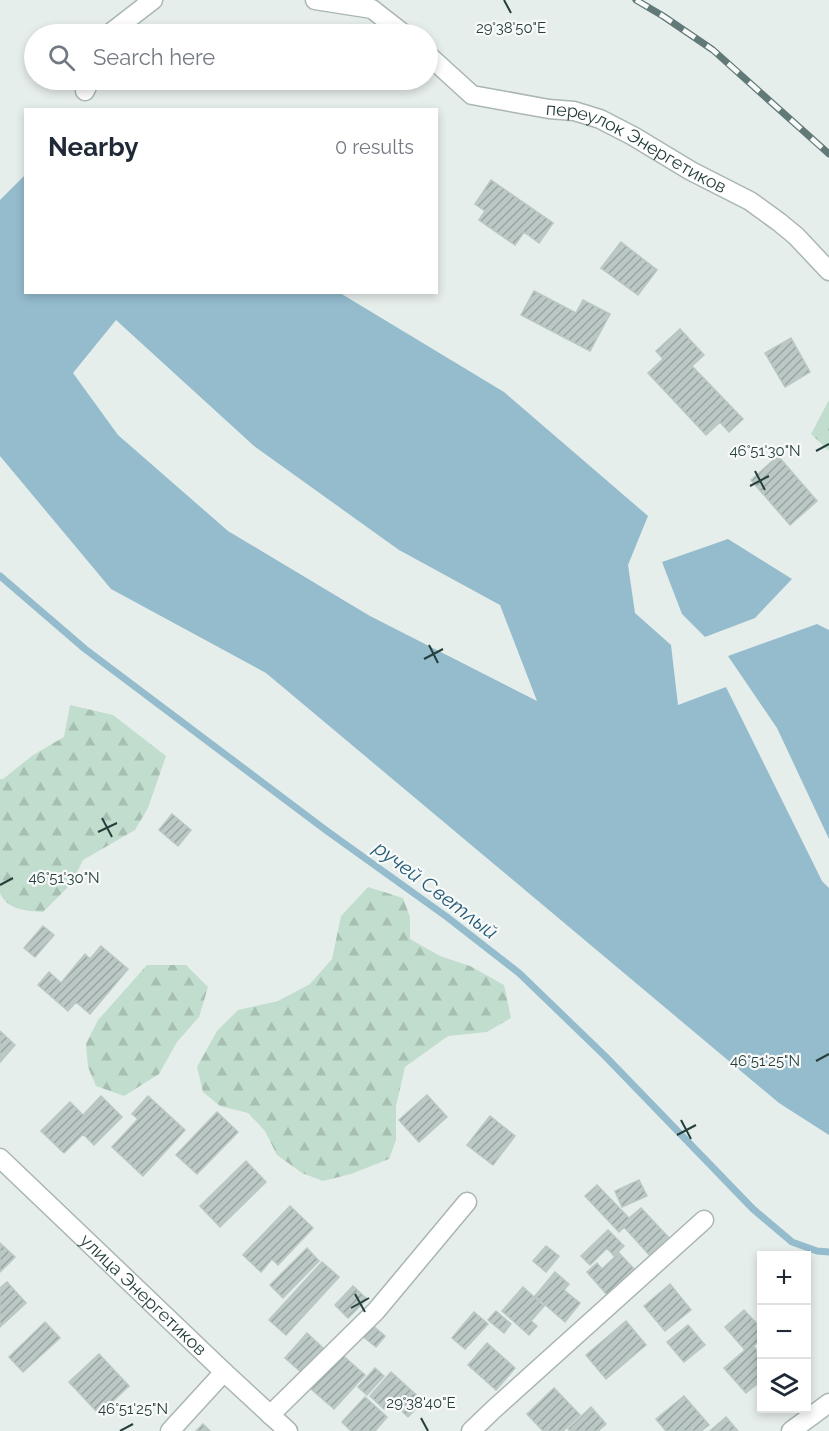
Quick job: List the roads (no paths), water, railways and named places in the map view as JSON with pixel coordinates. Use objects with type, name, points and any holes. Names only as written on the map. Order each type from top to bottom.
[{"type":"street","points":[[122,24],[153,0]]},
{"type":"street","points":[[315,0],[372,9],[391,24]]},
{"type":"street","name":"переулок Энергетиков","points":[[438,64],[472,95],[549,109],[574,111],[600,119],[633,136],[691,171],[750,201],[796,236],[829,271]]},
{"type":"street","name":"улица Энергетиков","points":[[0,1158],[288,1431]]},
{"type":"street","points":[[270,1414],[376,1311],[467,1202]]},
{"type":"street","points":[[471,1431],[704,1220]]},
{"type":"street","points":[[171,1431],[224,1372]]},
{"type":"street","points":[[791,1431],[829,1403]]},
{"type":"water","points":[[24,176],[24,294],[342,294],[504,392],[648,516],[628,565],[635,613],[671,645],[678,705],[726,687],[822,881],[829,888],[829,1135],[779,1103],[266,673],[111,589],[0,456],[0,200]],"holes":[[[116,320],[254,446],[399,550],[500,605],[537,701],[370,616],[228,531],[118,435],[73,373]]]},
{"type":"water","points":[[728,539],[792,579],[755,618],[705,637],[682,614],[662,562]]},
{"type":"water","points":[[817,624],[829,630],[829,839],[777,728],[728,656]]},
{"type":"waterway","name":"ручей Светлый","points":[[0,576],[85,649],[327,831],[447,917],[519,973],[605,1056],[753,1209],[792,1242],[817,1251],[829,1252]]},
{"type":"railway","points":[[636,0],[713,50],[829,154]]}]
